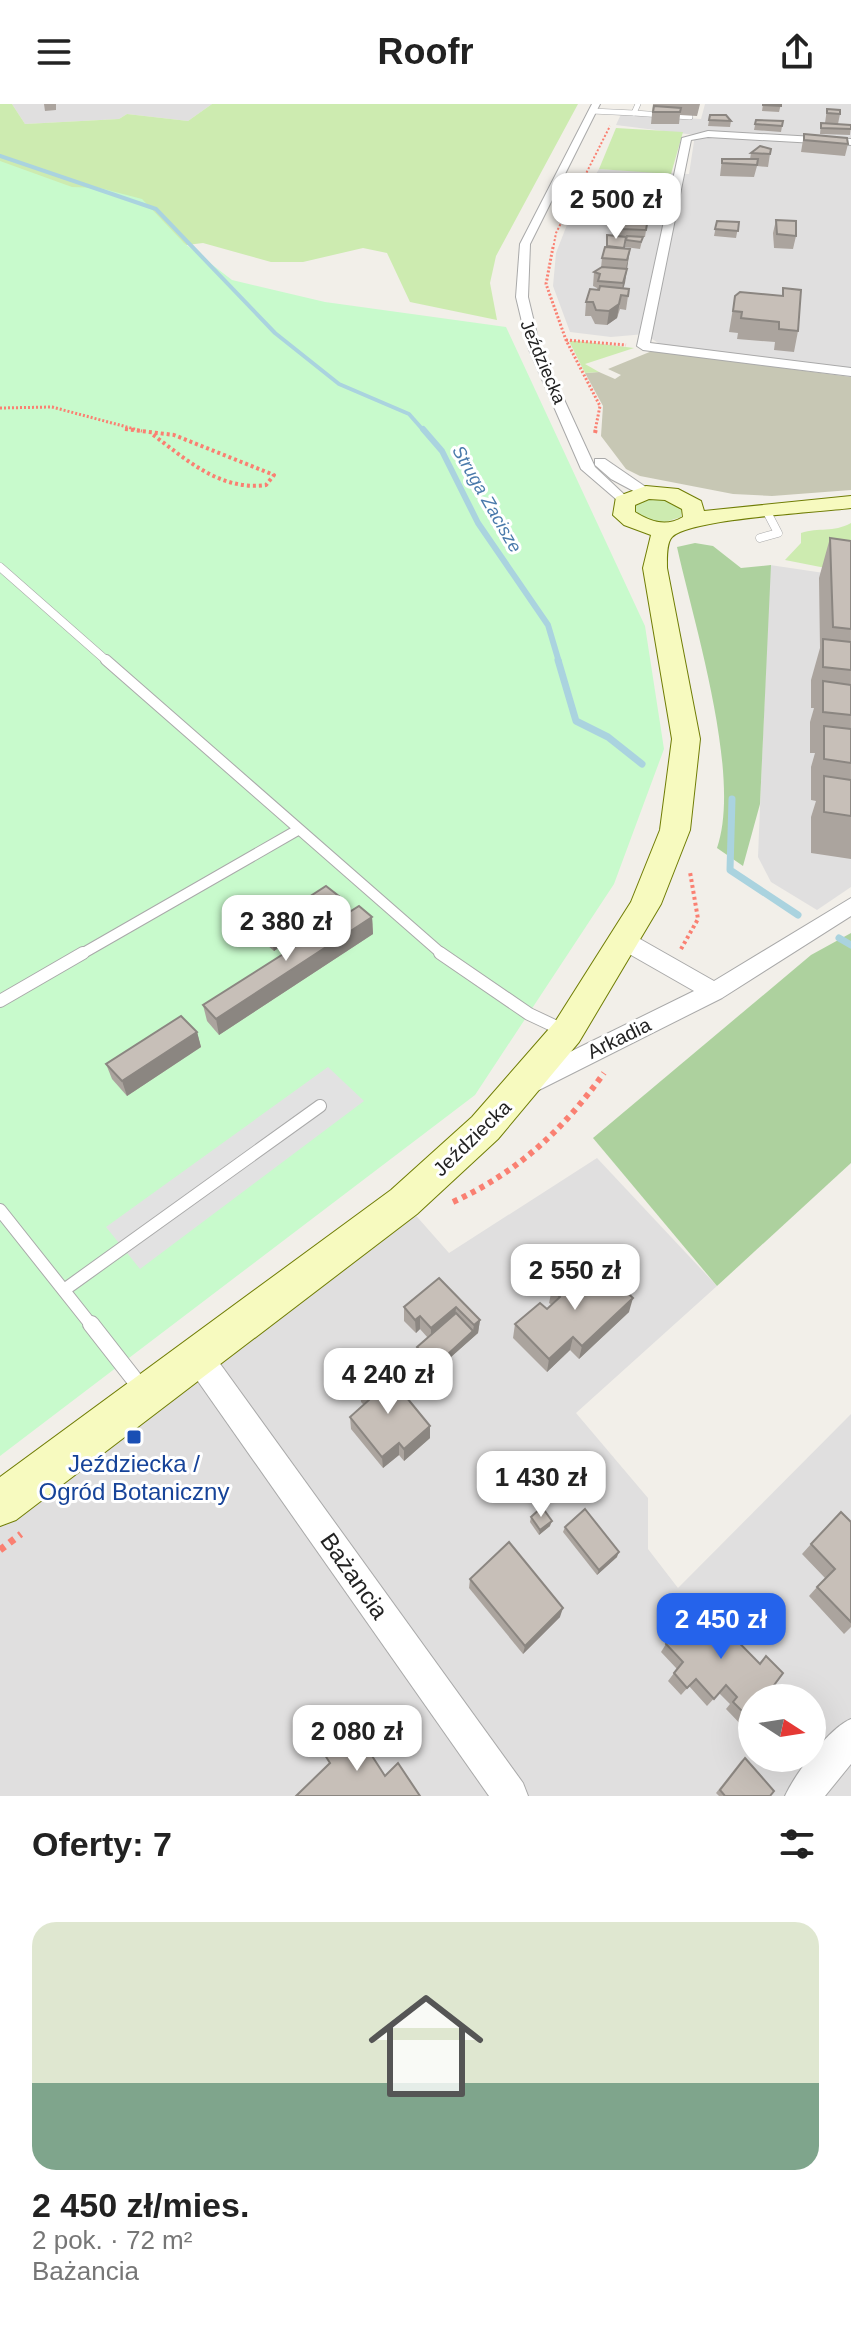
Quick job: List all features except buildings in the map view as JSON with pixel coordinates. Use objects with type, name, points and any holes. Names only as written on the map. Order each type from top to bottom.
[{"type":"street","name":"Jeździecka","points":[[594,107],[525,244],[520,284],[526,330],[579,442],[588,469],[624,502]]},
{"type":"street","points":[[851,142],[708,134],[687,138],[643,346],[851,372]]},
{"type":"street","name":"Jeździecka","points":[[579,442],[616,476],[646,492]]},
{"type":"street","points":[[691,510],[678,528],[665,530],[636,524],[624,515],[624,502],[646,492],[670,494],[691,510],[767,512],[800,506]]},
{"type":"street","points":[[691,510],[851,502]]},
{"type":"street","name":"Jeździecka","points":[[636,524],[636,560],[644,582],[661,608]]},
{"type":"street","name":"Jeździecka","points":[[0,1504],[404,1202],[485,1128],[525,1085],[567,1032],[625,941],[664,860],[682,791],[686,739],[661,608],[656,552],[665,530]]},
{"type":"street","name":"Arkadia","points":[[525,1085],[714,992],[851,906]]},
{"type":"street","points":[[625,941],[714,992]]},
{"type":"street","name":"Bażancia","points":[[198,1357],[510,1796]]},
{"type":"street","points":[[803,1796],[851,1736]]},
{"type":"lane","points":[[634,113],[638,104]]},
{"type":"lane","points":[[594,107],[617,112],[690,117]]},
{"type":"lane","points":[[760,538],[778,533],[767,512]]},
{"type":"lane","points":[[0,567],[429,946],[529,1014],[567,1032]]},
{"type":"lane","points":[[0,1001],[296,831]]},
{"type":"lane","points":[[64,1290],[320,1106]]},
{"type":"lane","points":[[0,1210],[146,1395]]},
{"type":"path","points":[[597,440],[600,406],[566,340],[546,284],[552,245],[617,112]]},
{"type":"path","points":[[566,340],[643,346]]},
{"type":"path","points":[[0,408],[52,407],[123,429],[174,435],[198,441],[274,475],[266,485],[238,487],[204,472],[152,434]]},
{"type":"shaded area","points":[[12,104],[212,104],[188,121],[127,114],[119,119],[25,124]]},
{"type":"shaded area","points":[[705,104],[851,104],[851,372],[661,345],[645,334],[611,337],[570,332],[553,286],[556,253],[570,217],[599,169],[689,174],[695,135],[616,125],[621,114],[701,119]]},
{"type":"shaded area","points":[[652,351],[851,377],[851,490],[772,496],[733,494],[640,476],[626,469],[601,436],[603,406],[585,373],[599,372],[615,379],[621,375],[608,369]]},
{"type":"shaded area","points":[[770,565],[851,577],[851,887],[817,910],[771,882],[758,857]]},
{"type":"shaded area","points":[[328,1067],[364,1101],[140,1269],[106,1227]]},
{"type":"shaded area","points":[[597,1158],[717,1286],[576,1413],[648,1498],[648,1549],[678,1588],[851,1414],[851,1796],[0,1796],[0,1504],[404,1202],[449,1253]]},
{"type":"green space","points":[[0,104],[12,104],[25,124],[119,119],[127,114],[188,121],[212,104],[578,104],[496,256],[490,283],[497,320],[410,302],[387,253],[363,248],[303,262],[271,262],[203,243],[171,247],[0,1235]]},
{"type":"green space","points":[[616,128],[683,132],[671,174],[599,169]]},
{"type":"green space","points":[[0,161],[72,187],[100,188],[142,199],[184,243],[232,280],[325,302],[506,327],[645,626],[664,749],[614,884],[475,1095],[0,1456]]},
{"type":"green space","points":[[569,341],[634,348],[585,364],[599,372],[585,373]]},
{"type":"green space","points":[[653,498],[668,500],[682,509],[681,517],[662,523],[639,516],[634,508],[637,504]]},
{"type":"green space","points":[[851,523],[851,573],[785,560],[801,543],[801,533]]},
{"type":"green space","points":[[695,543],[713,546],[741,568],[771,565],[760,804],[743,866],[717,848],[723,818],[724,781],[720,741],[704,657],[677,547]]},
{"type":"green space","points":[[851,933],[851,1163],[717,1286],[593,1138],[811,955]]},
{"type":"waterway","name":"Struga Zacisze","points":[[0,156],[156,209],[275,333],[339,384],[409,414],[424,431]]},
{"type":"waterway","name":"Struga Zacisze","points":[[423,429],[442,451],[478,523],[548,625],[559,662]]},
{"type":"waterway","name":"Struga Zacisze","points":[[558,660],[576,721],[608,737],[642,764]]},
{"type":"waterway","name":"Struga Zacisze","points":[[732,799],[730,870],[798,915]]},
{"type":"waterway","name":"Struga Zacisze","points":[[839,938],[851,945]]},
{"type":"place","name":"Jeździecka / Ogród Botaniczny","points":[[134,1437]]}]
